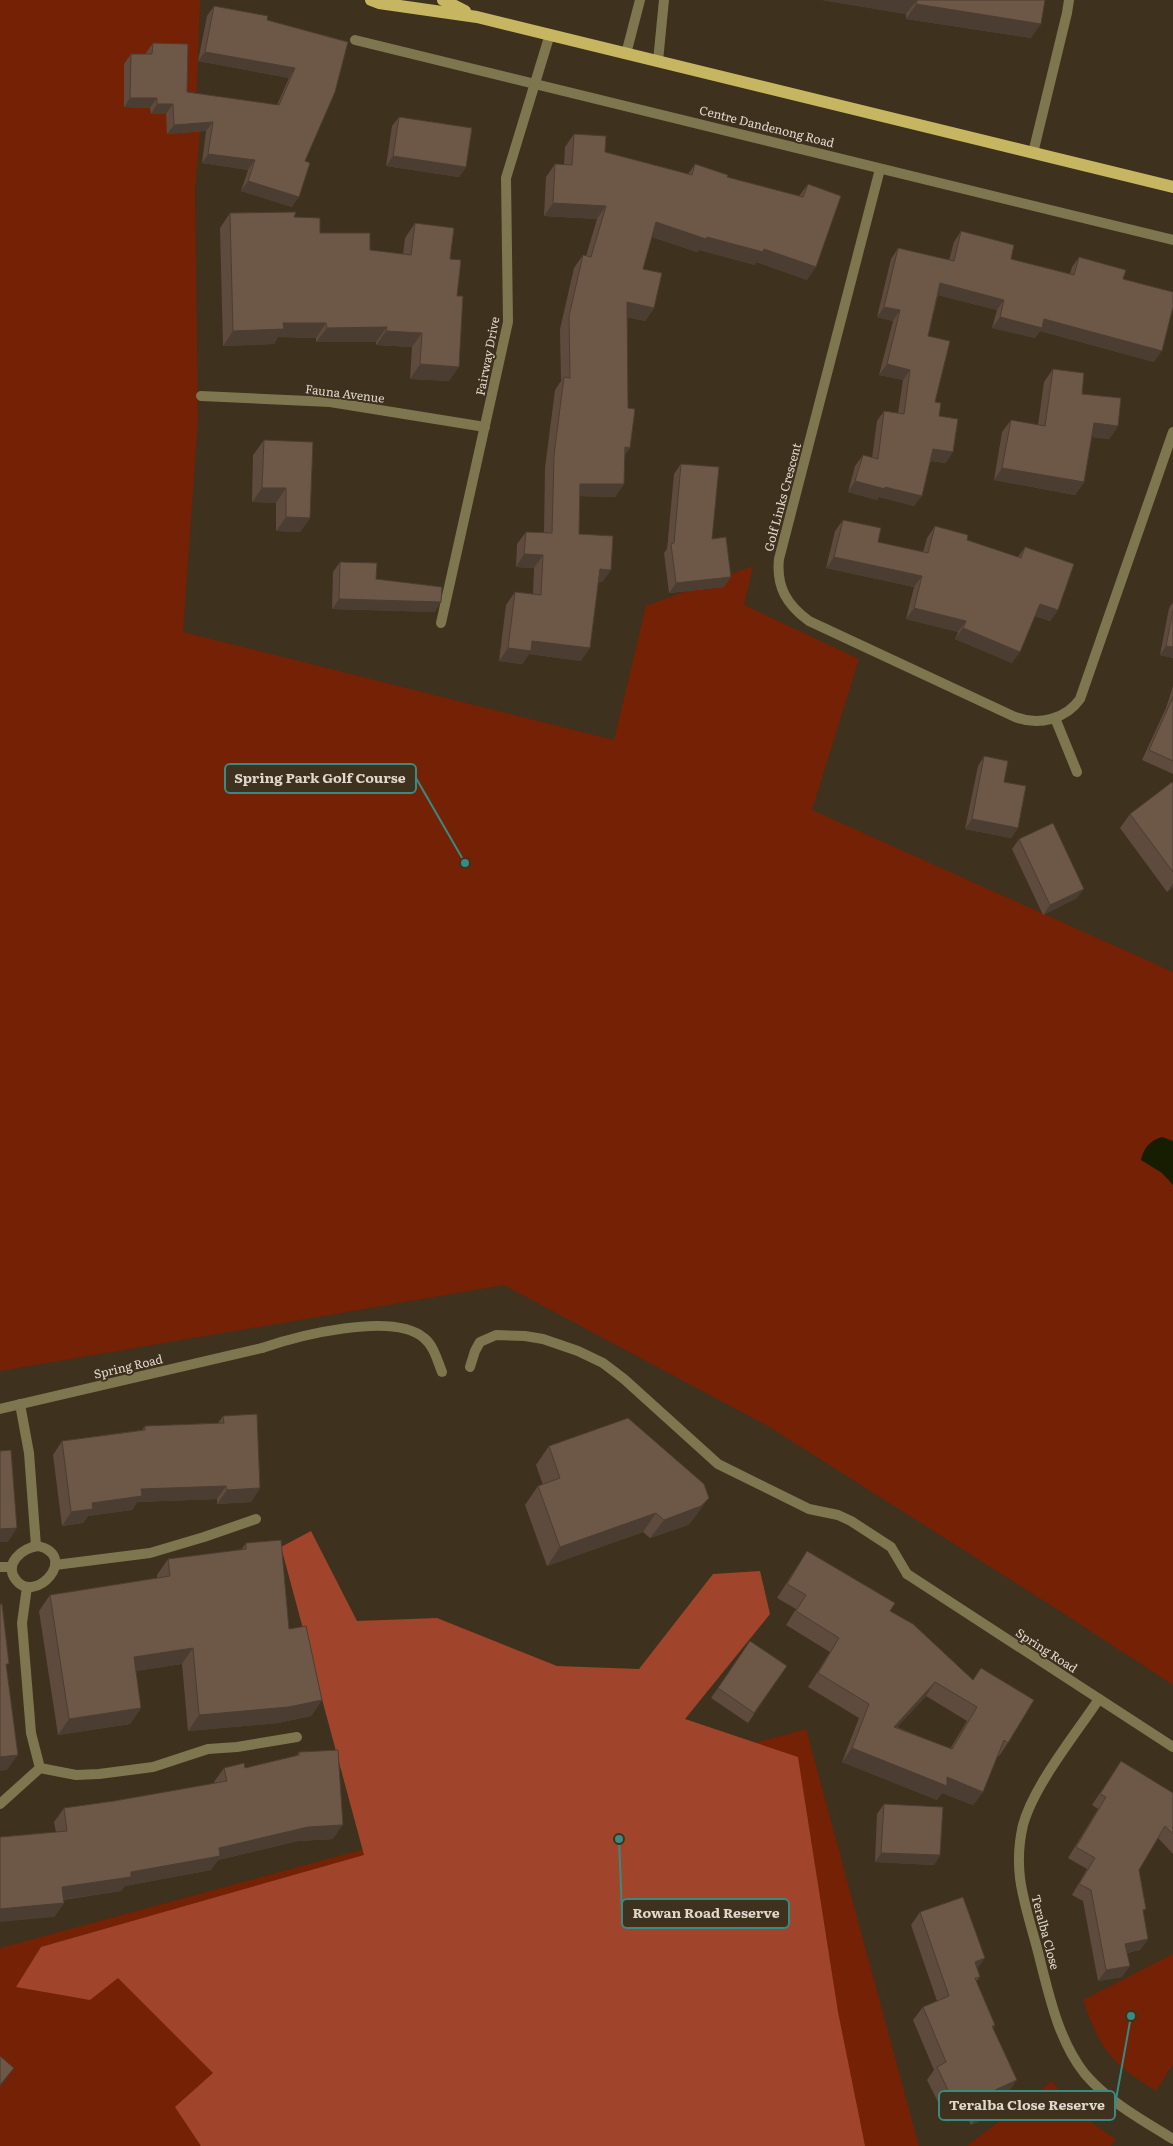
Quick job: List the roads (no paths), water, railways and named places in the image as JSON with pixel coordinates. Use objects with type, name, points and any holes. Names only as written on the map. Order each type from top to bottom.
[{"type":"main road","points":[[371,0],[379,3],[476,17],[550,34],[1173,187]]},
{"type":"main road","points":[[443,0],[476,17]]},
{"type":"street","points":[[626,54],[640,0]]},
{"type":"street","points":[[658,61],[664,0]]},
{"type":"street","points":[[1033,153],[1067,13],[1068,0]]},
{"type":"street","name":"Fairway Drive","points":[[441,623],[508,322],[506,178],[550,34]]},
{"type":"street","name":"Centre Dandenong Road","points":[[355,40],[1173,240]]},
{"type":"street","name":"Golf Links Crescent","points":[[880,168],[781,550],[778,578],[788,601],[796,612],[809,621],[1020,719],[1042,721],[1054,718],[1075,706],[1080,698],[1173,432]]},
{"type":"street","name":"Fauna Avenue","points":[[201,396],[330,402],[485,427]]},
{"type":"street","points":[[1054,718],[1077,772]]},
{"type":"street","name":"Spring Road","points":[[0,1409],[262,1348],[313,1334],[359,1326],[389,1326],[423,1336],[431,1346],[442,1372]]},
{"type":"street","name":"Spring Road","points":[[470,1366],[480,1342],[496,1335],[526,1336],[543,1339],[578,1351],[603,1363],[643,1394],[698,1448],[718,1464],[809,1508],[838,1515],[851,1521],[891,1547],[907,1574],[1173,1747]]},
{"type":"street","points":[[20,1404],[30,1458],[36,1546]]},
{"type":"street","points":[[55,1565],[150,1554],[256,1519]]},
{"type":"street","points":[[36,1546],[49,1551],[53,1556],[54,1572],[47,1580],[37,1585],[27,1586],[16,1580],[12,1567],[20,1553],[29,1547],[36,1546]]},
{"type":"street","points":[[0,1567],[12,1567]]},
{"type":"street","points":[[27,1586],[22,1623],[31,1733],[40,1768]]},
{"type":"street","name":"Teralba Close","points":[[1099,1699],[1028,1809],[1020,1837],[1020,1878],[1056,2017],[1074,2056],[1085,2074],[1115,2102],[1173,2139]]},
{"type":"street","points":[[40,1768],[76,1776],[99,1774],[164,1764],[208,1749],[237,1747],[297,1737]]},
{"type":"street","points":[[0,1804],[40,1768]]},
{"type":"place","name":"Spring Park Golf Course","points":[[465,863]]},
{"type":"place","name":"Rowan Road Reserve","points":[[619,1839]]},
{"type":"place","name":"Teralba Close Reserve","points":[[1131,2016]]}]
